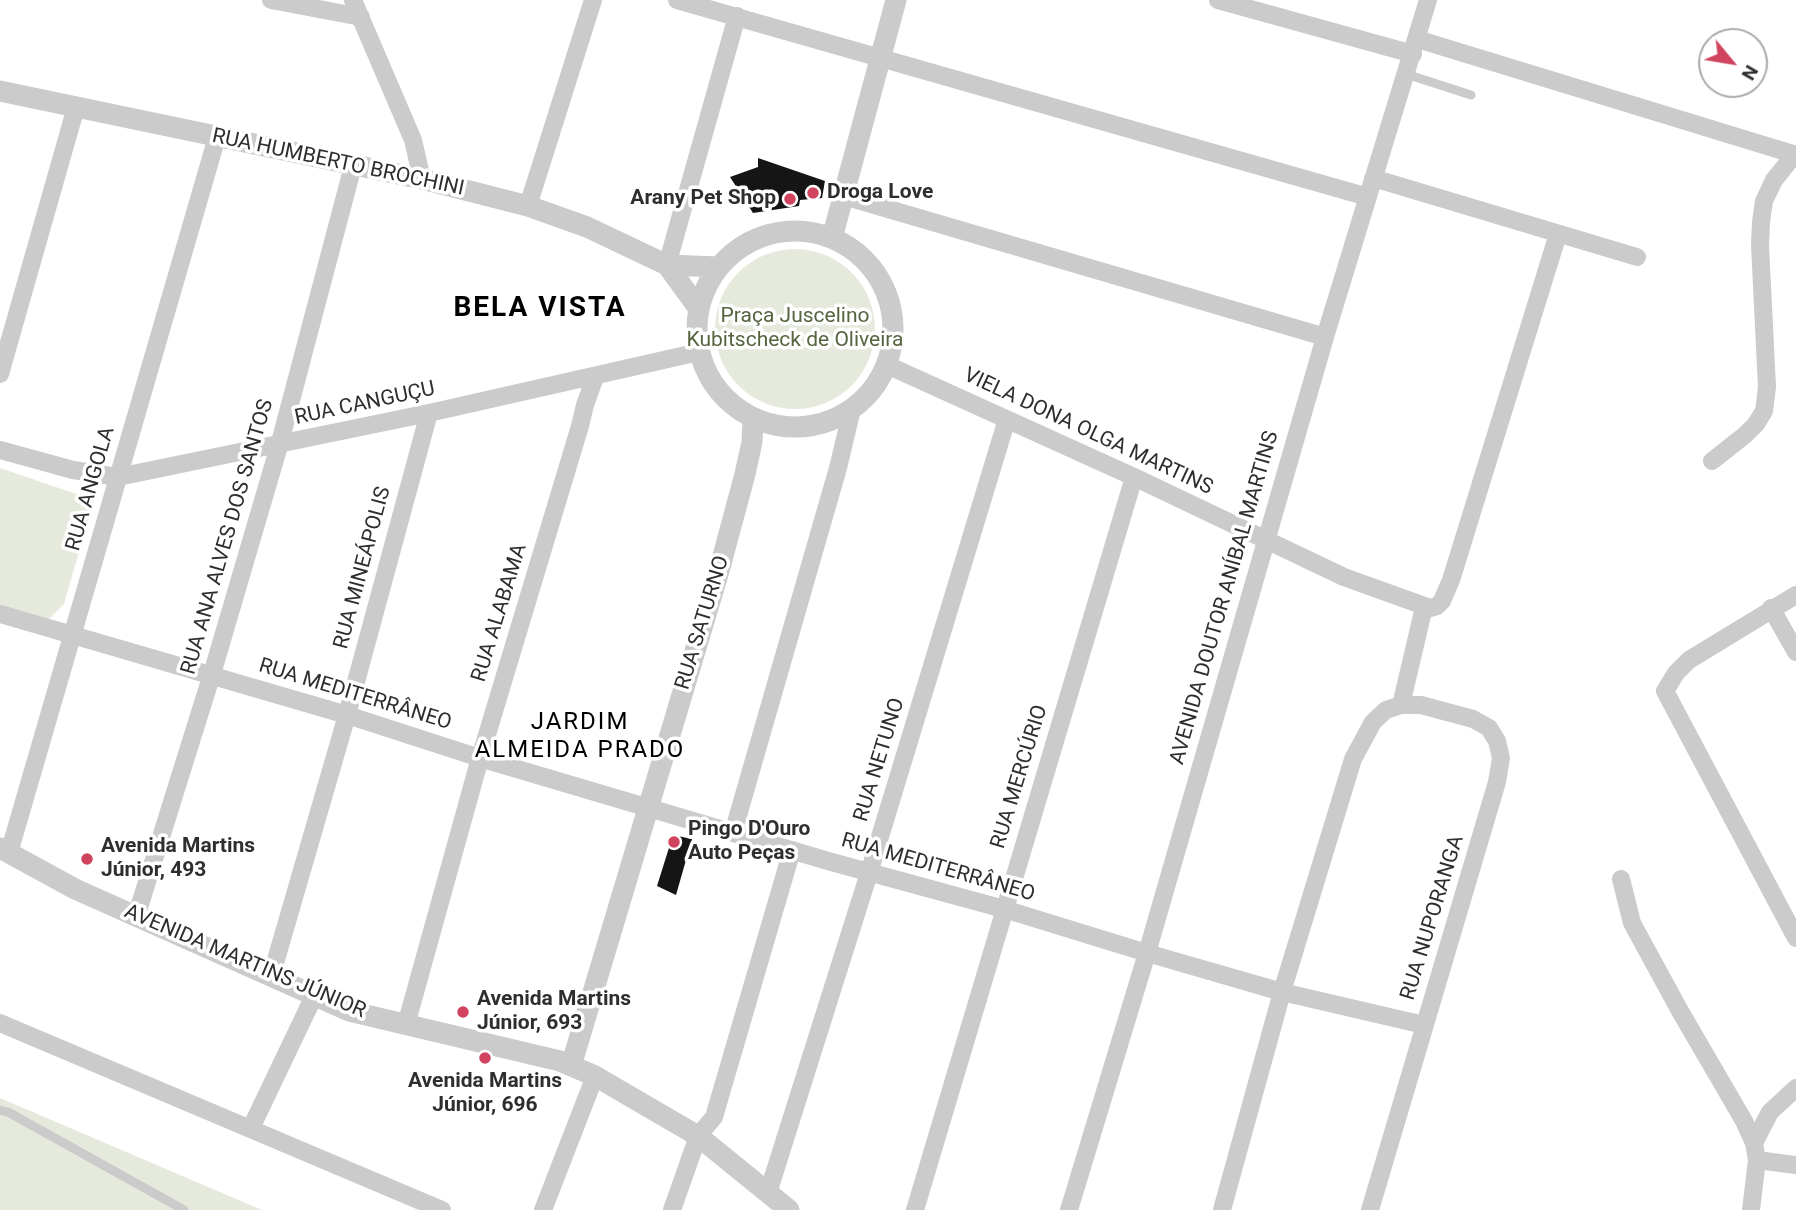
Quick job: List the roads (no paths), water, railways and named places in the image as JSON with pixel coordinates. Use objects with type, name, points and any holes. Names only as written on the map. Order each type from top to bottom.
[{"type":"street","points":[[271,0],[357,8],[413,141],[413,177]]},
{"type":"street","points":[[528,206],[593,0]]},
{"type":"street","points":[[677,0],[1368,197]]},
{"type":"street","points":[[832,238],[896,0]]},
{"type":"street","points":[[1218,0],[1415,47],[1795,154],[1774,180],[1764,201],[1760,246],[1767,387],[1764,411],[1751,429],[1712,461]]},
{"type":"street","name":"AVENIDA DOUTOR ANÍBAL MARTINS","points":[[1069,1210],[1147,953],[1325,337],[1428,0]]},
{"type":"street","points":[[667,265],[737,16]]},
{"type":"street","name":"RUA HUMBERTO BROCHINI","points":[[0,91],[413,177],[528,206],[587,227],[667,265],[719,267]]},
{"type":"street","points":[[0,374],[76,107]]},
{"type":"street","name":"RUA ANGOLA","points":[[4,850],[74,635],[217,137]]},
{"type":"street","name":"RUA ANA ALVES DOS SANTOS","points":[[136,917],[212,674],[279,446],[353,166]]},
{"type":"street","points":[[1373,178],[1637,257]]},
{"type":"street","points":[[844,196],[1325,337]]},
{"type":"street","points":[[800,230],[832,238],[860,254],[872,267],[885,289],[892,314],[893,331],[887,365],[873,389],[852,409],[826,423],[782,427],[753,419],[728,402],[718,391],[699,352],[696,330],[699,309],[710,280],[719,267],[742,246],[770,234],[800,230]]},
{"type":"street","points":[[1222,1210],[1282,992],[1353,759],[1373,722],[1386,710],[1401,705],[1424,607],[1437,606],[1447,592],[1558,234]]},
{"type":"street","name":"RUA HUMBERTO BROCHINI","points":[[667,265],[699,309]]},
{"type":"street","name":"RUA CANGUÇU","points":[[0,450],[73,470],[118,477],[279,446],[699,352]]},
{"type":"street","name":"VIELA DONA OLGA MARTINS","points":[[887,365],[1134,477],[1344,577],[1424,607]]},
{"type":"street","name":"RUA ALABAMA","points":[[406,1026],[480,758],[584,405],[595,377]]},
{"type":"street","points":[[733,833],[838,468],[852,409]]},
{"type":"street","name":"RUA MINEÁPOLIS","points":[[271,976],[347,715],[429,413]]},
{"type":"street","name":"RUA SATURNO","points":[[572,1066],[719,571],[746,474],[753,419]]},
{"type":"street","name":"RUA NETUNO","points":[[768,1193],[1007,419]]},
{"type":"street","name":"RUA MERCÚRIO","points":[[915,1210],[1134,477]]},
{"type":"street","points":[[1796,595],[1689,660],[1676,673],[1665,691],[1796,938]]},
{"type":"street","points":[[1771,608],[1796,652]]},
{"type":"street","name":"RUA MEDITERRÂNEO","points":[[0,614],[212,674],[480,758],[869,873],[1004,909],[1282,992],[1424,1025]]},
{"type":"street","name":"RUA NUPORANGA","points":[[1370,1210],[1497,782],[1501,758],[1497,741],[1489,728],[1473,719],[1421,705],[1401,705]]},
{"type":"street","name":"AVENIDA MARTINS JÚNIOR","points":[[4,850],[75,889],[349,1011],[472,1039],[572,1066],[594,1076],[698,1136],[789,1210]]},
{"type":"street","points":[[672,1210],[698,1136],[714,1117],[792,850]]},
{"type":"street","points":[[1621,879],[1632,923],[1744,1121],[1755,1151]]},
{"type":"street","points":[[251,1128],[314,996]]},
{"type":"street","points":[[0,1023],[442,1210]]},
{"type":"street","points":[[543,1210],[594,1076]]},
{"type":"street","points":[[1751,1210],[1755,1151],[1770,1112],[1796,1088]]},
{"type":"street","points":[[1755,1151],[1796,1165]]},
{"type":"lane","points":[[1406,74],[1471,95]]},
{"type":"lane","points":[[0,1110],[184,1210]]},
{"type":"place","name":"Droga Love","points":[[813,193]]},
{"type":"place","name":"Arany Pet Shop","points":[[790,199]]},
{"type":"place","name":"Pingo D'Ouro Auto Peças","points":[[674,842]]},
{"type":"place","name":"Avenida Martins Júnior, 493","points":[[87,859]]},
{"type":"place","name":"Avenida Martins Júnior, 693","points":[[463,1012]]},
{"type":"place","name":"Avenida Martins Júnior, 696","points":[[485,1058]]},
{"type":"district","name":"BELA VISTA","points":[[540,309]]},
{"type":"district","name":"JARDIM ALMEIDA PRADO","points":[[580,737]]},
{"type":"park label","name":"Praça Juscelino Kubitscheck de Oliveira","points":[[795,329]]}]
